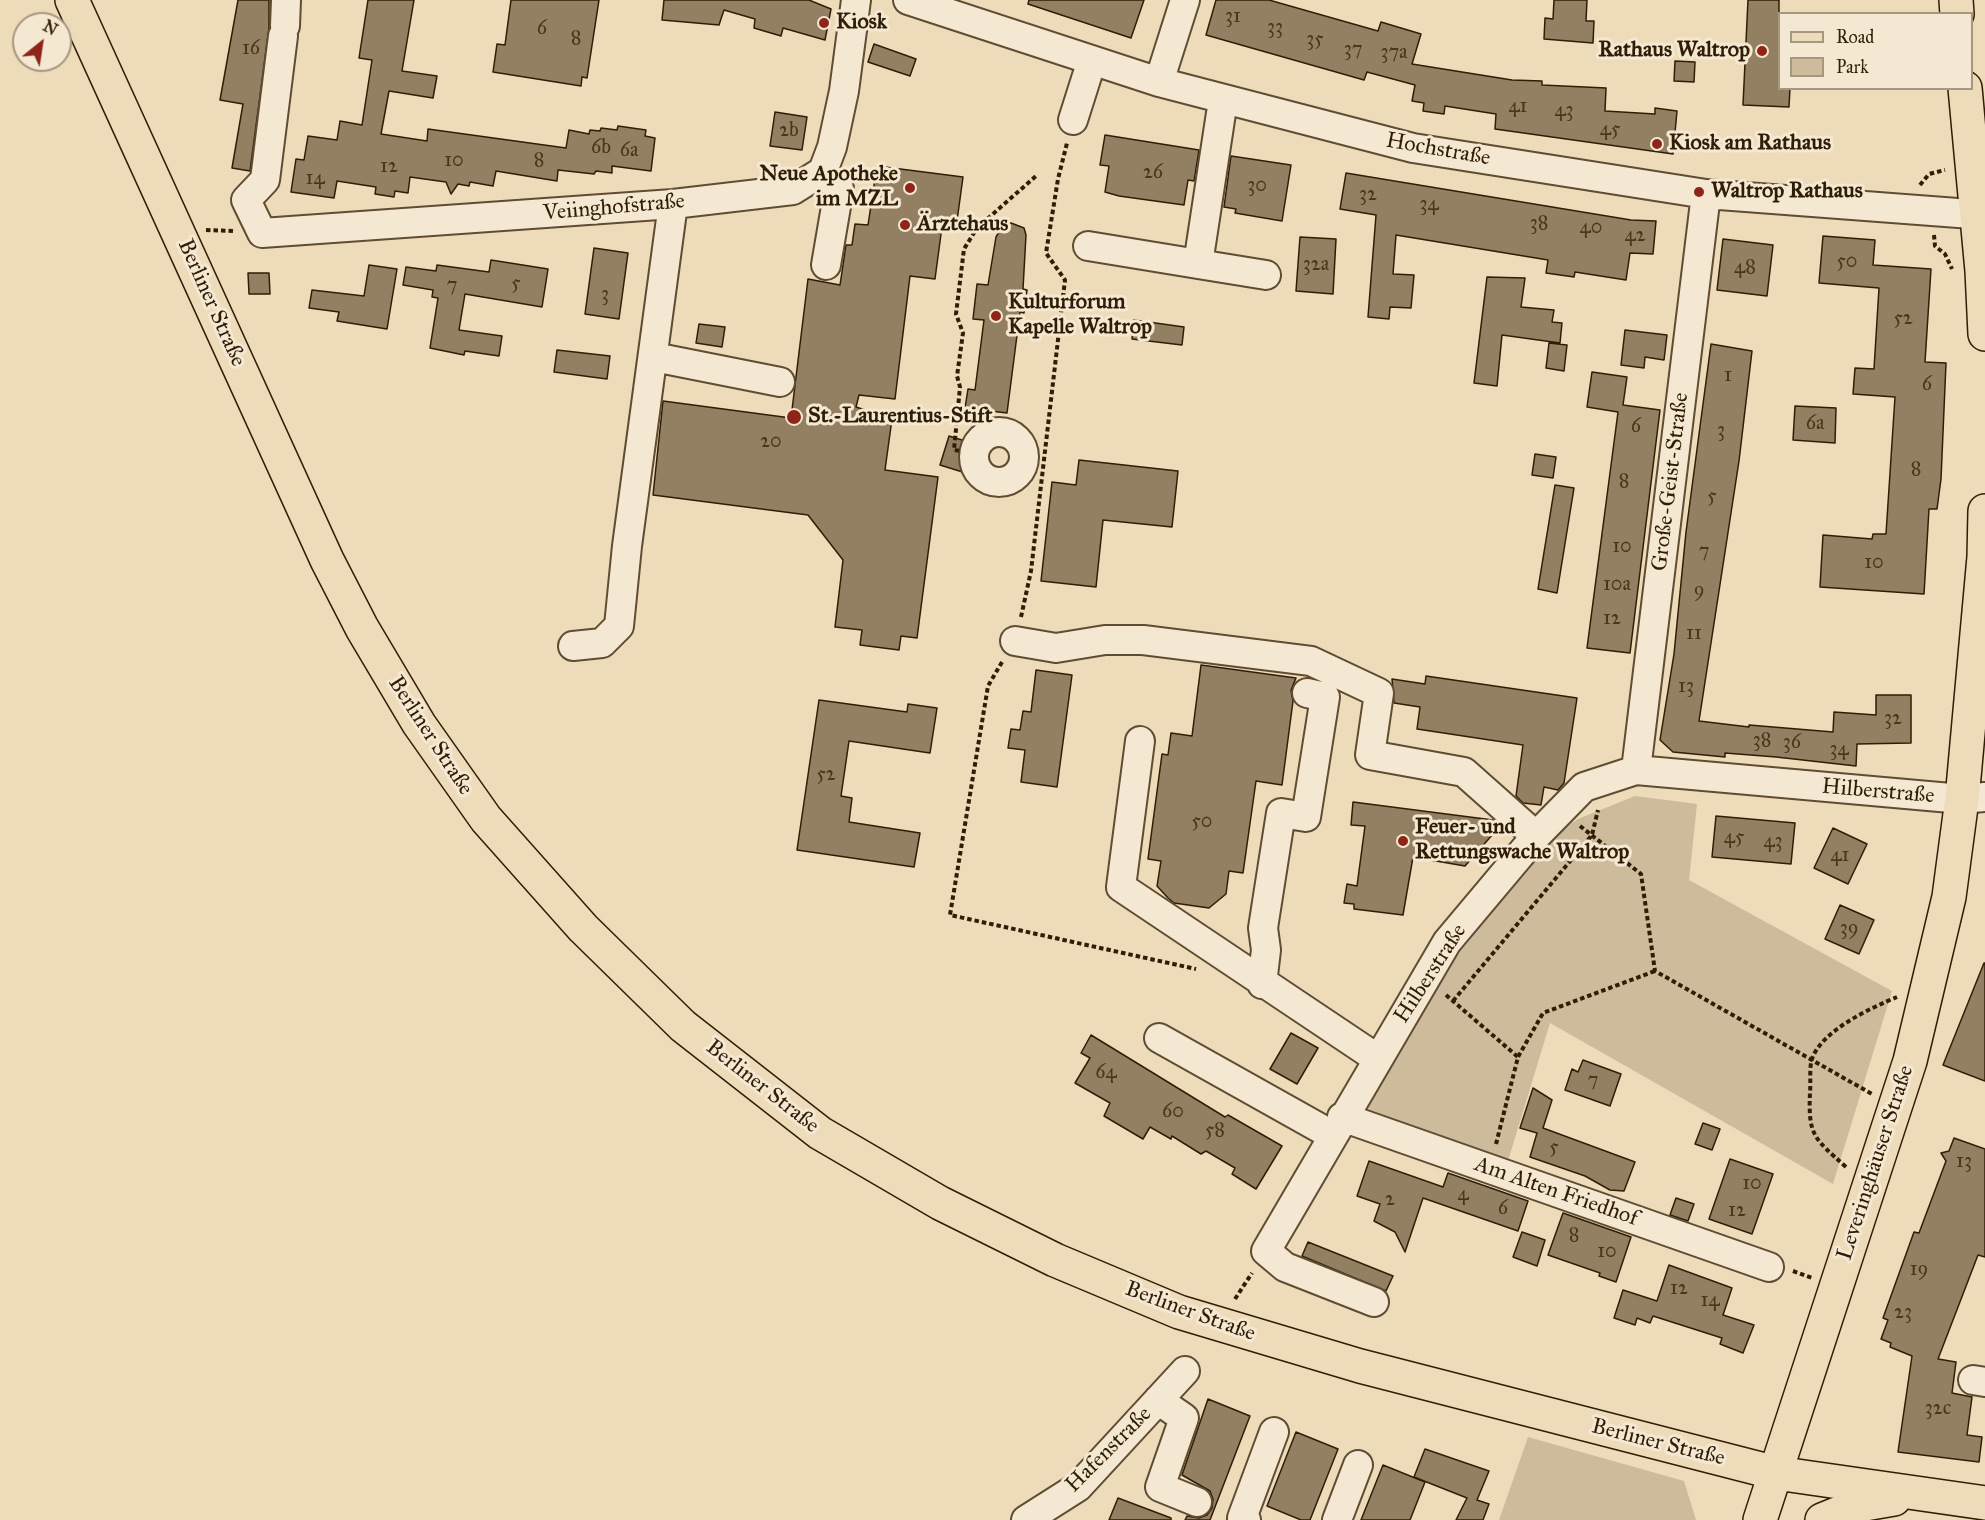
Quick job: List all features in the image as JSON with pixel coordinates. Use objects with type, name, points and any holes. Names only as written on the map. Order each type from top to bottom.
[{"type":"main road","name":"Berliner Straße","points":[[72,0],[327,560],[362,628],[419,724],[486,819],[583,928],[683,1026],[820,1133],[940,1203],[1055,1260],[1179,1312],[1360,1366],[1776,1473],[1985,1503]]},
{"type":"main road","points":[[1965,90],[1972,169],[1981,215],[1985,334]]},
{"type":"main road","name":"Leveringhäuser Straße","points":[[1760,1520],[1910,1061],[1974,798],[1985,518]]},
{"type":"main road","points":[[1822,1520],[1858,1505],[1920,1495]]},
{"type":"street","points":[[826,265],[839,189],[823,171],[837,125],[856,0]]},
{"type":"street","name":"Hochstraße","points":[[908,0],[1159,82],[1413,148],[1706,194],[1981,215]]},
{"type":"street","points":[[1159,82],[1185,0]]},
{"type":"street","points":[[262,232],[246,200],[265,180],[285,20]]},
{"type":"street","points":[[1073,120],[1092,60]]},
{"type":"street","points":[[1198,264],[1223,100]]},
{"type":"street","name":"Veiinghofstraße","points":[[262,232],[673,204],[793,190],[823,171]]},
{"type":"street","name":"Große-Geist-Straße","points":[[1636,770],[1706,194]]},
{"type":"street","points":[[573,646],[602,643],[619,626],[627,546],[673,204]]},
{"type":"street","points":[[1088,246],[1266,275]]},
{"type":"street","points":[[654,357],[780,382]]},
{"type":"street","points":[[974,453],[978,472],[995,482],[1014,477],[1034,462]]},
{"type":"street","points":[[1015,641],[1056,648],[1106,640],[1143,640],[1311,661],[1379,693],[1370,755],[1464,772],[1536,836]]},
{"type":"street","points":[[1262,984],[1266,950],[1263,928],[1281,813],[1306,818],[1325,697],[1307,693]]},
{"type":"street","points":[[1140,741],[1121,887],[1262,984],[1378,1059]]},
{"type":"street","name":"Hilberstraße","points":[[1374,1302],[1285,1267],[1266,1251],[1337,1126],[1448,942],[1536,836],[1584,787],[1636,770],[1974,798]]},
{"type":"street","name":"Am Alten Friedhof","points":[[1159,1038],[1337,1126],[1490,1168],[1769,1267]]},
{"type":"street","name":"Hafenstraße","points":[[1026,1520],[1078,1487],[1185,1371]]},
{"type":"street","points":[[1158,1400],[1184,1419],[1160,1487],[1197,1502]]},
{"type":"street","points":[[1246,1520],[1242,1518],[1274,1432]]},
{"type":"street","points":[[1337,1520],[1358,1465]]},
{"type":"path","points":[[1909,188],[1920,185],[1929,174],[1941,170],[1972,169]]},
{"type":"path","points":[[974,453],[954,450],[960,387],[957,376],[963,333],[956,314],[964,249],[977,228],[1035,176]]},
{"type":"path","points":[[178,229],[262,232]]},
{"type":"path","points":[[1453,1001],[1592,835],[1605,780]]},
{"type":"path","points":[[1561,810],[1641,874],[1655,971]]},
{"type":"path","points":[[1490,1168],[1518,1058],[1543,1013],[1655,971]]},
{"type":"path","points":[[1655,971],[1894,1106]]},
{"type":"path","points":[[1426,977],[1518,1058]]},
{"type":"path","points":[[1868,1187],[1816,1139],[1809,1120],[1812,1060],[1823,1041],[1862,1012],[1928,984]]},
{"type":"path","points":[[1769,1267],[1788,1269],[1835,1287]]},
{"type":"green space","points":[[1635,796],[1697,804],[1689,880],[1892,991],[1833,1184],[1550,1023],[1507,1164],[1373,1118],[1364,1100],[1442,962],[1550,837],[1578,819]]},
{"type":"green space","points":[[1528,1437],[1684,1481],[1696,1520],[1499,1520]]},
{"type":"building","points":[[238,0],[269,0],[269,28],[250,171],[232,168],[243,104],[220,100]]},
{"type":"building","points":[[368,0],[414,0],[402,71],[437,76],[433,98],[389,91],[381,134],[427,141],[428,129],[566,148],[569,130],[589,134],[590,130],[600,131],[601,128],[617,130],[618,126],[646,130],[645,136],[655,138],[651,171],[612,166],[612,173],[596,171],[594,174],[558,170],[557,181],[496,171],[493,186],[470,182],[469,186],[458,184],[451,194],[446,182],[410,177],[408,193],[395,191],[394,197],[375,194],[376,187],[337,181],[334,198],[291,192],[296,159],[304,160],[308,136],[337,140],[340,121],[362,125],[372,60],[359,58]]},
{"type":"building","points":[[511,0],[599,0],[587,78],[582,77],[581,86],[493,72],[497,44],[505,45]]},
{"type":"building","points":[[664,0],[809,0],[831,9],[825,40],[783,28],[781,36],[754,28],[755,19],[724,10],[719,25],[662,20]]},
{"type":"building","points":[[1029,0],[1144,0],[1131,38],[1028,4]]},
{"type":"building","points":[[1216,0],[1269,0],[1378,31],[1381,22],[1421,34],[1412,64],[1512,80],[1542,81],[1542,85],[1606,88],[1605,111],[1655,114],[1655,108],[1677,111],[1673,154],[1495,129],[1496,114],[1445,106],[1444,114],[1423,111],[1424,103],[1412,101],[1415,85],[1367,72],[1364,80],[1206,35]]},
{"type":"building","points":[[1554,0],[1587,0],[1586,21],[1594,21],[1593,43],[1544,39],[1545,18],[1553,19]]},
{"type":"building","name":"Rathaus Waltrop","points":[[1748,0],[1779,0],[1778,90],[1790,90],[1789,107],[1743,105]]},
{"type":"building","points":[[874,44],[916,59],[910,76],[868,62]]},
{"type":"building","points":[[1675,61],[1695,62],[1694,82],[1674,81]]},
{"type":"building","points":[[775,112],[807,117],[802,150],[770,146]]},
{"type":"building","points":[[1105,135],[1199,150],[1194,181],[1188,180],[1184,205],[1105,192],[1109,166],[1100,165]]},
{"type":"building","points":[[1231,156],[1291,165],[1282,221],[1235,213],[1236,209],[1224,207]]},
{"type":"building","name":"St.-Laurentius-Stift","points":[[877,166],[963,177],[957,221],[943,219],[935,279],[910,276],[895,399],[859,395],[856,407],[892,419],[885,470],[938,477],[917,638],[901,636],[899,650],[860,645],[862,630],[835,627],[843,560],[808,515],[653,495],[663,401],[791,418],[808,279],[840,285],[846,245],[852,245],[855,224],[868,225]]},
{"type":"building","points":[[1346,173],[1631,220],[1656,221],[1653,254],[1630,253],[1626,280],[1575,272],[1574,277],[1546,273],[1548,260],[1396,235],[1393,274],[1414,275],[1411,308],[1390,307],[1389,319],[1368,317],[1376,215],[1340,209]]},
{"type":"building","name":"Kulturforum Kapelle Waltrop","points":[[1011,223],[1024,228],[1026,235],[1023,289],[1027,290],[1024,313],[1020,312],[1007,413],[965,408],[968,389],[975,390],[984,320],[973,319],[977,284],[988,285],[996,237],[1003,225]]},
{"type":"building","points":[[1823,236],[1875,240],[1873,265],[1931,269],[1925,362],[1946,363],[1941,479],[1937,509],[1929,509],[1924,594],[1820,587],[1823,535],[1872,539],[1873,534],[1886,534],[1895,397],[1853,394],[1855,368],[1874,369],[1879,288],[1819,283]]},
{"type":"building","points":[[1300,237],[1336,239],[1333,294],[1296,291]]},
{"type":"building","points":[[1723,239],[1773,245],[1767,296],[1717,290]]},
{"type":"building","points":[[594,248],[628,253],[619,319],[585,314]]},
{"type":"building","points":[[491,260],[548,269],[542,307],[465,294],[459,330],[502,336],[499,356],[465,351],[464,355],[430,348],[438,298],[432,297],[433,290],[403,285],[406,267],[436,271],[437,265],[489,272]]},
{"type":"building","points":[[369,265],[397,269],[387,329],[337,321],[339,312],[309,308],[312,290],[364,296]]},
{"type":"building","points":[[248,273],[269,273],[270,294],[249,294]]},
{"type":"building","points":[[1487,277],[1525,278],[1521,307],[1554,310],[1552,322],[1562,323],[1560,343],[1502,335],[1497,386],[1474,383]]},
{"type":"building","points":[[1134,320],[1184,327],[1182,345],[1132,339]]},
{"type":"building","points":[[699,324],[725,327],[722,347],[696,343]]},
{"type":"building","points":[[1625,330],[1667,335],[1664,360],[1645,357],[1644,368],[1621,365]]},
{"type":"building","points":[[1549,343],[1567,345],[1564,371],[1546,368]]},
{"type":"building","points":[[1711,344],[1752,351],[1739,461],[1699,721],[1749,727],[1749,725],[1833,732],[1834,712],[1876,715],[1876,695],[1911,695],[1911,743],[1857,744],[1856,766],[1725,753],[1725,757],[1673,752],[1660,740],[1674,654],[1686,532]]},
{"type":"building","points":[[557,350],[610,356],[607,379],[554,372]]},
{"type":"building","points":[[1592,372],[1627,377],[1623,405],[1660,410],[1630,653],[1587,648],[1618,412],[1587,407]]},
{"type":"building","points":[[1795,406],[1836,408],[1835,443],[1793,440]]},
{"type":"building","points":[[949,436],[978,445],[969,474],[940,465]]},
{"type":"building","points":[[1535,454],[1556,457],[1553,478],[1532,475]]},
{"type":"building","points":[[1079,460],[1178,471],[1172,527],[1103,520],[1096,587],[1041,581],[1052,482],[1076,485]]},
{"type":"building","points":[[1555,485],[1574,488],[1557,593],[1538,589]]},
{"type":"building","points":[[1201,665],[1296,678],[1291,690],[1293,701],[1282,785],[1256,781],[1243,873],[1229,871],[1226,894],[1209,908],[1174,903],[1157,886],[1161,861],[1148,859],[1162,754],[1168,755],[1171,733],[1192,736]]},
{"type":"building","points":[[1036,670],[1072,675],[1057,787],[1021,782],[1025,750],[1008,748],[1011,729],[1020,730],[1023,711],[1031,712]]},
{"type":"building","points":[[1426,676],[1577,698],[1564,783],[1558,790],[1544,787],[1541,805],[1523,803],[1516,796],[1523,745],[1417,729],[1420,707],[1394,703],[1392,679],[1425,684]]},
{"type":"building","points":[[819,700],[907,712],[908,704],[937,708],[930,753],[849,741],[841,796],[852,798],[849,822],[920,833],[914,867],[797,850]]},
{"type":"building","points":[[1353,802],[1493,820],[1500,826],[1465,866],[1413,857],[1403,915],[1354,909],[1354,904],[1344,903],[1347,884],[1357,886],[1365,826],[1351,825]]},
{"type":"building","points":[[1716,816],[1795,823],[1791,864],[1712,857]]},
{"type":"building","points":[[1833,828],[1867,844],[1848,884],[1814,868]]},
{"type":"building","points":[[1840,905],[1874,920],[1859,954],[1825,939]]},
{"type":"building","points":[[1985,963],[1985,1081],[1943,1065]]},
{"type":"building","points":[[1291,1033],[1318,1048],[1297,1084],[1270,1069]]},
{"type":"building","points":[[1091,1035],[1225,1117],[1228,1115],[1282,1146],[1256,1189],[1232,1174],[1235,1168],[1206,1151],[1201,1154],[1172,1136],[1171,1139],[1150,1127],[1143,1139],[1104,1116],[1110,1103],[1075,1083],[1090,1058],[1081,1053]]},
{"type":"building","points":[[1583,1060],[1621,1074],[1610,1106],[1565,1090],[1572,1069],[1578,1072]]},
{"type":"building","points":[[1533,1088],[1552,1100],[1543,1128],[1635,1162],[1624,1191],[1610,1190],[1585,1176],[1530,1157],[1537,1133],[1520,1128]]},
{"type":"building","points":[[1703,1123],[1720,1129],[1712,1150],[1695,1144]]},
{"type":"building","points":[[1954,1138],[1985,1149],[1985,1257],[1978,1255],[1938,1359],[1956,1362],[1952,1393],[1972,1397],[1967,1435],[1982,1437],[1979,1462],[1898,1452],[1912,1356],[1890,1347],[1891,1343],[1881,1339],[1888,1320],[1883,1318],[1914,1232],[1919,1233],[1946,1161],[1941,1153],[1949,1151]]},
{"type":"building","points":[[1730,1159],[1773,1174],[1752,1234],[1709,1219]]},
{"type":"building","points":[[1369,1161],[1443,1187],[1448,1173],[1528,1201],[1518,1231],[1423,1198],[1405,1252],[1395,1232],[1374,1221],[1380,1204],[1357,1196]]},
{"type":"building","points":[[1676,1198],[1694,1204],[1688,1221],[1670,1215]]},
{"type":"building","points":[[1563,1213],[1631,1237],[1616,1282],[1599,1276],[1600,1273],[1548,1255]]},
{"type":"building","points":[[1522,1232],[1545,1240],[1537,1266],[1513,1257]]},
{"type":"building","points":[[1308,1242],[1393,1276],[1386,1291],[1302,1256]]},
{"type":"building","points":[[1669,1265],[1732,1288],[1723,1315],[1754,1325],[1743,1353],[1720,1344],[1722,1338],[1653,1316],[1650,1323],[1637,1318],[1635,1325],[1614,1318],[1623,1290],[1657,1301]]},
{"type":"building","points":[[1208,1399],[1250,1416],[1210,1520],[1185,1520],[1187,1516],[1199,1518],[1207,1515],[1212,1508],[1213,1499],[1210,1491],[1182,1475]]},
{"type":"building","points":[[1296,1432],[1338,1449],[1310,1520],[1301,1520],[1267,1506]]},
{"type":"building","points":[[1425,1449],[1489,1471],[1477,1500],[1489,1504],[1483,1520],[1456,1520],[1467,1498],[1414,1477]]},
{"type":"building","points":[[1383,1465],[1425,1482],[1410,1520],[1361,1520]]},
{"type":"building","points":[[1118,1498],[1171,1518],[1171,1520],[1109,1520]]},
{"type":"place","name":"Kiosk","points":[[824,23]]},
{"type":"place","name":"Rathaus Waltrop","points":[[1762,51]]},
{"type":"place","name":"Kiosk am Rathaus","points":[[1657,144]]},
{"type":"place","name":"Neue Apotheke im MZL","points":[[910,188]]},
{"type":"place","name":"Waltrop Rathaus","points":[[1699,192]]},
{"type":"place","name":"Ärztehaus","points":[[905,225]]},
{"type":"place","name":"Kulturforum Kapelle Waltrop","points":[[996,316]]},
{"type":"place","name":"St.-Laurentius-Stift","points":[[794,417]]},
{"type":"place","name":"Feuer- und Rettungswache Waltrop","points":[[1403,841]]}]
